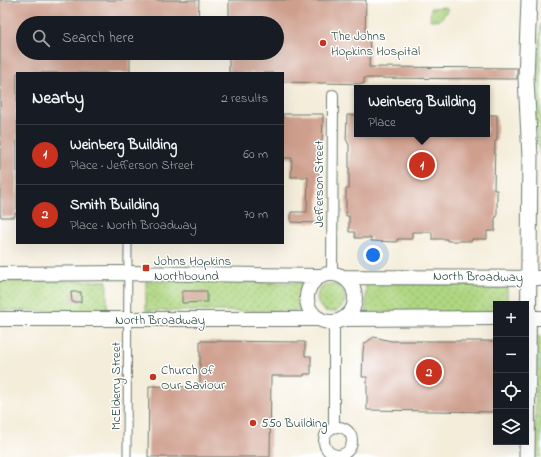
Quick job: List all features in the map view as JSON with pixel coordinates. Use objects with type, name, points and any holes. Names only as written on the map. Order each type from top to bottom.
[{"type":"main road","points":[[527,457],[531,318],[534,278],[526,78],[529,0]]},
{"type":"main road","name":"North Broadway","points":[[0,274],[128,273],[534,278]]},
{"type":"main road","points":[[332,276],[352,286],[356,297],[351,312],[331,320],[311,312],[307,296],[313,281],[332,276]]},
{"type":"main road","name":"North Broadway","points":[[0,319],[331,320],[493,318]]},
{"type":"street","name":"Jefferson Street","points":[[332,276],[333,95]]},
{"type":"street","name":"McElderry Street","points":[[128,244],[128,457]]},
{"type":"street","points":[[331,320],[334,330],[334,428]]},
{"type":"street","points":[[334,428],[344,429],[352,441],[345,453],[336,456],[328,452],[324,444],[325,436],[334,428]]},
{"type":"green space","points":[[446,7],[448,9],[440,20],[430,20],[431,8]]},
{"type":"green space","points":[[541,24],[541,160],[535,110]]},
{"type":"green space","points":[[0,281],[107,281],[107,312],[0,310]]},
{"type":"green space","points":[[146,281],[304,283],[300,296],[304,311],[146,311]]},
{"type":"green space","points":[[366,283],[507,285],[507,301],[493,301],[493,313],[366,317]]},
{"type":"green space","points":[[331,284],[341,288],[345,298],[341,308],[331,312],[321,308],[317,298],[321,288]]},
{"type":"green space","points":[[539,336],[541,338],[541,457],[535,457],[536,338]]},
{"type":"building","points":[[0,0],[199,0],[198,16],[16,16],[16,60],[130,60],[130,72],[16,72],[16,213],[15,217],[1,217]]},
{"type":"building","name":"The Johns Hopkins Hospital","points":[[229,0],[366,0],[365,33],[370,33],[369,67],[517,68],[517,79],[364,78],[364,84],[284,82],[284,72],[229,72],[229,60],[284,60],[284,16],[229,16]]},
{"type":"building","points":[[284,114],[323,114],[322,148],[319,148],[318,223],[291,222],[291,212],[307,212],[308,177],[291,177],[292,158],[284,158]]},
{"type":"building","points":[[347,115],[354,115],[354,137],[490,137],[490,115],[497,115],[494,190],[497,190],[497,217],[495,217],[495,231],[487,231],[487,239],[472,239],[472,241],[447,241],[447,239],[432,239],[432,232],[412,232],[412,239],[397,239],[397,242],[371,241],[371,238],[355,238],[355,232],[349,232],[349,216],[346,216],[346,189],[349,189],[349,145],[346,139]]},
{"type":"building","points":[[182,291],[207,291],[207,302],[182,303]]},
{"type":"building","points":[[71,292],[81,292],[81,302],[72,302]]},
{"type":"building","points":[[374,337],[391,341],[493,341],[493,412],[367,410],[367,377],[362,377],[364,344]]},
{"type":"building","points":[[200,341],[305,342],[305,356],[311,356],[311,374],[304,374],[304,376],[271,376],[270,457],[148,457],[149,386],[200,387]]},
{"type":"place","name":"The Johns Hopkins Hospital","points":[[323,43]]},
{"type":"place","name":"Weinberg Building","points":[[422,165]]},
{"type":"place","name":"Johns Hopkins Northbound","points":[[146,268]]},
{"type":"place","name":"Smith Building","points":[[429,372]]},
{"type":"place","name":"Church of Our Saviour","points":[[153,377]]},
{"type":"place","name":"550 Building","points":[[253,423]]}]
